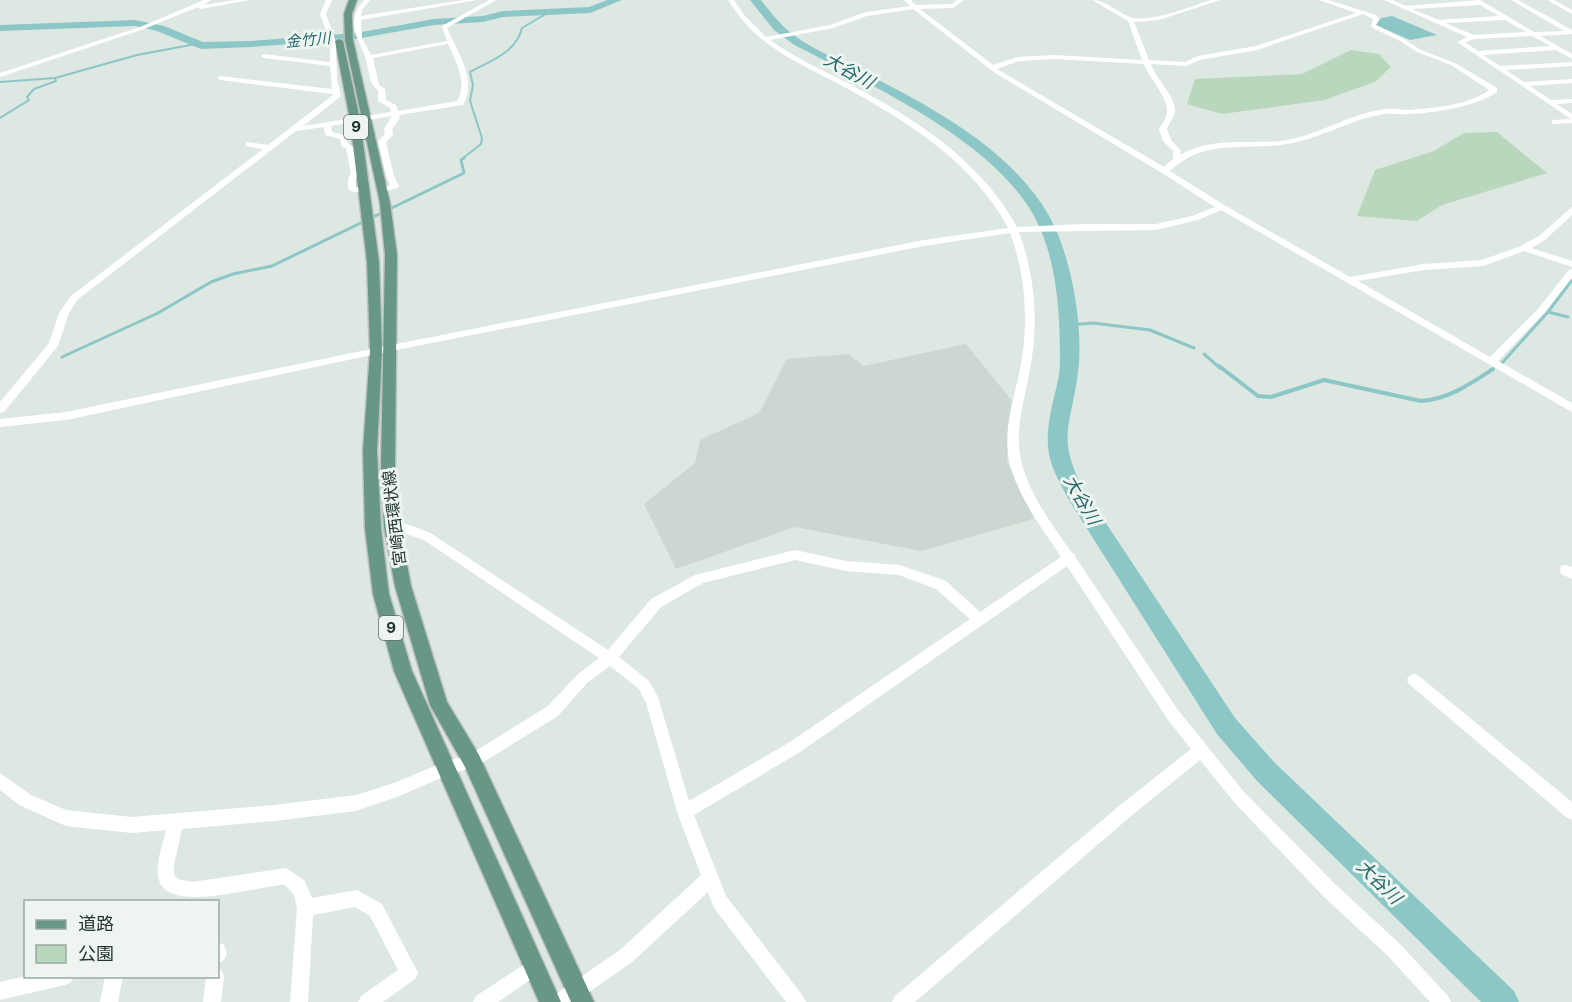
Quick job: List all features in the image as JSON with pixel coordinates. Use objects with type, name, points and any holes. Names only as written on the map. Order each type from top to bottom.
[{"type":"main road","points":[[339,17],[344,0]]},
{"type":"main road","name":"宮崎西環状線","points":[[353,0],[344,35],[374,262],[383,349],[392,527],[403,586],[439,705],[472,761],[580,995]]},
{"type":"main road","name":"宮崎西環状線","points":[[344,35],[370,117],[391,255],[383,349],[370,451],[373,528],[381,594],[403,671],[550,1002]]},
{"type":"street","points":[[0,75],[142,28],[209,0]]},
{"type":"street","points":[[189,9],[247,0]]},
{"type":"street","points":[[329,0],[323,14],[369,57],[376,86],[381,89],[382,101],[393,107],[396,118],[388,129],[389,135],[382,141],[390,176],[395,186],[382,190]]},
{"type":"street","points":[[0,409],[54,344],[64,313],[74,298],[297,129],[337,96],[334,64],[344,35],[357,19],[359,10],[367,0]]},
{"type":"street","points":[[357,19],[474,0]]},
{"type":"street","points":[[297,129],[460,102],[464,99],[467,83],[444,27],[460,16],[493,0]]},
{"type":"street","points":[[731,0],[737,11],[766,39],[902,117],[949,151],[990,191],[1017,230],[1026,276],[1029,312],[1027,358],[1012,444],[1017,470],[1032,503],[1173,715],[1239,797],[1329,890],[1394,950],[1442,1002]]},
{"type":"street","points":[[907,0],[992,68],[1221,207],[1572,408]]},
{"type":"street","points":[[766,39],[831,27],[866,14],[913,7],[954,6],[961,0]]},
{"type":"street","points":[[1095,0],[1130,20],[1157,19],[1217,0]]},
{"type":"street","points":[[1176,158],[1232,142],[1280,143],[1301,139],[1384,112],[1420,111],[1483,98],[1494,90],[1453,64],[1419,51],[1373,26],[1376,19],[1364,12],[1322,0]]},
{"type":"street","points":[[1341,0],[1358,6],[1364,12]]},
{"type":"street","points":[[1387,0],[1473,37]]},
{"type":"street","points":[[1514,0],[1572,32]]},
{"type":"street","points":[[1550,0],[1572,12]]},
{"type":"street","points":[[1404,7],[1479,2],[1572,57]]},
{"type":"street","points":[[992,68],[1029,57],[1186,64],[1198,58],[1257,48],[1364,12]]},
{"type":"street","points":[[1437,21],[1507,18]]},
{"type":"street","points":[[1130,20],[1141,41],[1151,75],[1170,102],[1171,113],[1163,129],[1167,141],[1177,151],[1176,158],[1165,171]]},
{"type":"street","points":[[1572,32],[1473,37],[1460,42],[1572,119]]},
{"type":"street","points":[[369,57],[450,42]]},
{"type":"street","points":[[1477,53],[1557,48]]},
{"type":"street","points":[[264,56],[334,64]]},
{"type":"street","points":[[1499,68],[1572,64]]},
{"type":"street","points":[[220,78],[337,92]]},
{"type":"street","points":[[1522,84],[1572,81]]},
{"type":"street","points":[[1550,102],[1572,101]]},
{"type":"street","points":[[1555,122],[1572,119]]},
{"type":"street","points":[[327,124],[328,133],[343,138],[345,145],[350,147],[355,174],[352,178],[352,189],[364,190]]},
{"type":"street","points":[[249,144],[271,148]]},
{"type":"street","points":[[0,423],[76,413],[383,349],[924,243],[1017,230],[1156,227],[1195,218],[1221,207]]},
{"type":"street","points":[[1348,280],[1424,267],[1483,263],[1524,248],[1542,238],[1572,210]]},
{"type":"street","points":[[1524,248],[1572,264]]},
{"type":"street","points":[[1491,362],[1541,311],[1572,272]]},
{"type":"street","points":[[392,527],[411,530],[429,537],[625,668],[644,685],[656,711],[685,812],[720,902],[796,1002]]},
{"type":"street","points":[[0,780],[25,800],[66,818],[132,825],[274,813],[356,802],[399,789],[446,768],[472,761],[553,711],[582,679],[609,659],[656,603],[700,579],[795,555],[846,566],[900,570],[941,585],[979,619]]},
{"type":"street","points":[[685,812],[795,747],[1070,557]]},
{"type":"street","points":[[1414,680],[1572,812]]},
{"type":"street","points":[[901,1002],[1125,811],[1202,749]]},
{"type":"street","points":[[176,821],[166,865],[166,878],[174,886],[192,890],[286,876],[297,883],[303,893],[305,908],[298,1002]]},
{"type":"street","points":[[559,1002],[580,995],[710,878]]},
{"type":"street","points":[[305,908],[357,898],[376,910],[409,973],[367,1002]]},
{"type":"street","points":[[482,1002],[534,967]]},
{"type":"street","points":[[0,991],[56,978]]},
{"type":"street","points":[[109,1002],[114,978]]},
{"type":"street","points":[[212,1002],[215,978]]},
{"type":"shaded area","points":[[966,344],[1012,401],[1007,461],[1034,519],[921,551],[795,527],[676,569],[644,504],[695,463],[700,440],[759,413],[787,359],[849,354],[863,366]]},
{"type":"green space","points":[[1351,50],[1379,54],[1391,67],[1375,82],[1324,100],[1222,114],[1187,104],[1195,79],[1302,74]]},
{"type":"green space","points":[[1497,132],[1547,173],[1442,205],[1417,221],[1357,216],[1375,170],[1434,151],[1464,133]]},
{"type":"water","points":[[1392,16],[1437,35],[1410,40],[1376,25],[1381,18]]},
{"type":"waterway","name":"金竹川","points":[[0,28],[135,23],[160,28],[201,46],[251,44],[356,36],[434,22],[483,19],[503,14],[590,10],[617,0]]},
{"type":"waterway","name":"大谷川","points":[[755,0],[778,28],[797,42],[896,94],[963,136],[993,159],[1019,185],[1040,213],[1054,244],[1066,294],[1069,372],[1057,436],[1062,468],[1079,499],[1226,726],[1266,772],[1503,1002]]},
{"type":"waterway","points":[[462,159],[481,144],[482,138],[470,101],[473,85],[470,72],[508,50],[519,37],[522,28],[549,12]]},
{"type":"waterway","points":[[55,78],[137,55],[196,44]]},
{"type":"waterway","points":[[0,82],[55,78]]},
{"type":"waterway","points":[[0,118],[29,100],[27,97],[34,89],[56,81],[55,78]]},
{"type":"waterway","points":[[62,357],[158,313],[211,282],[233,274],[272,266],[464,173],[461,160],[464,158]]},
{"type":"waterway","points":[[1548,312],[1572,280]]},
{"type":"waterway","points":[[1501,364],[1548,312]]},
{"type":"waterway","points":[[1548,312],[1568,317]]},
{"type":"waterway","points":[[1069,325],[1093,323],[1150,330],[1194,348]]},
{"type":"waterway","points":[[1204,354],[1220,368]]},
{"type":"waterway","points":[[1219,366],[1258,396],[1271,397],[1324,380],[1421,401],[1450,394],[1493,369]]}]
